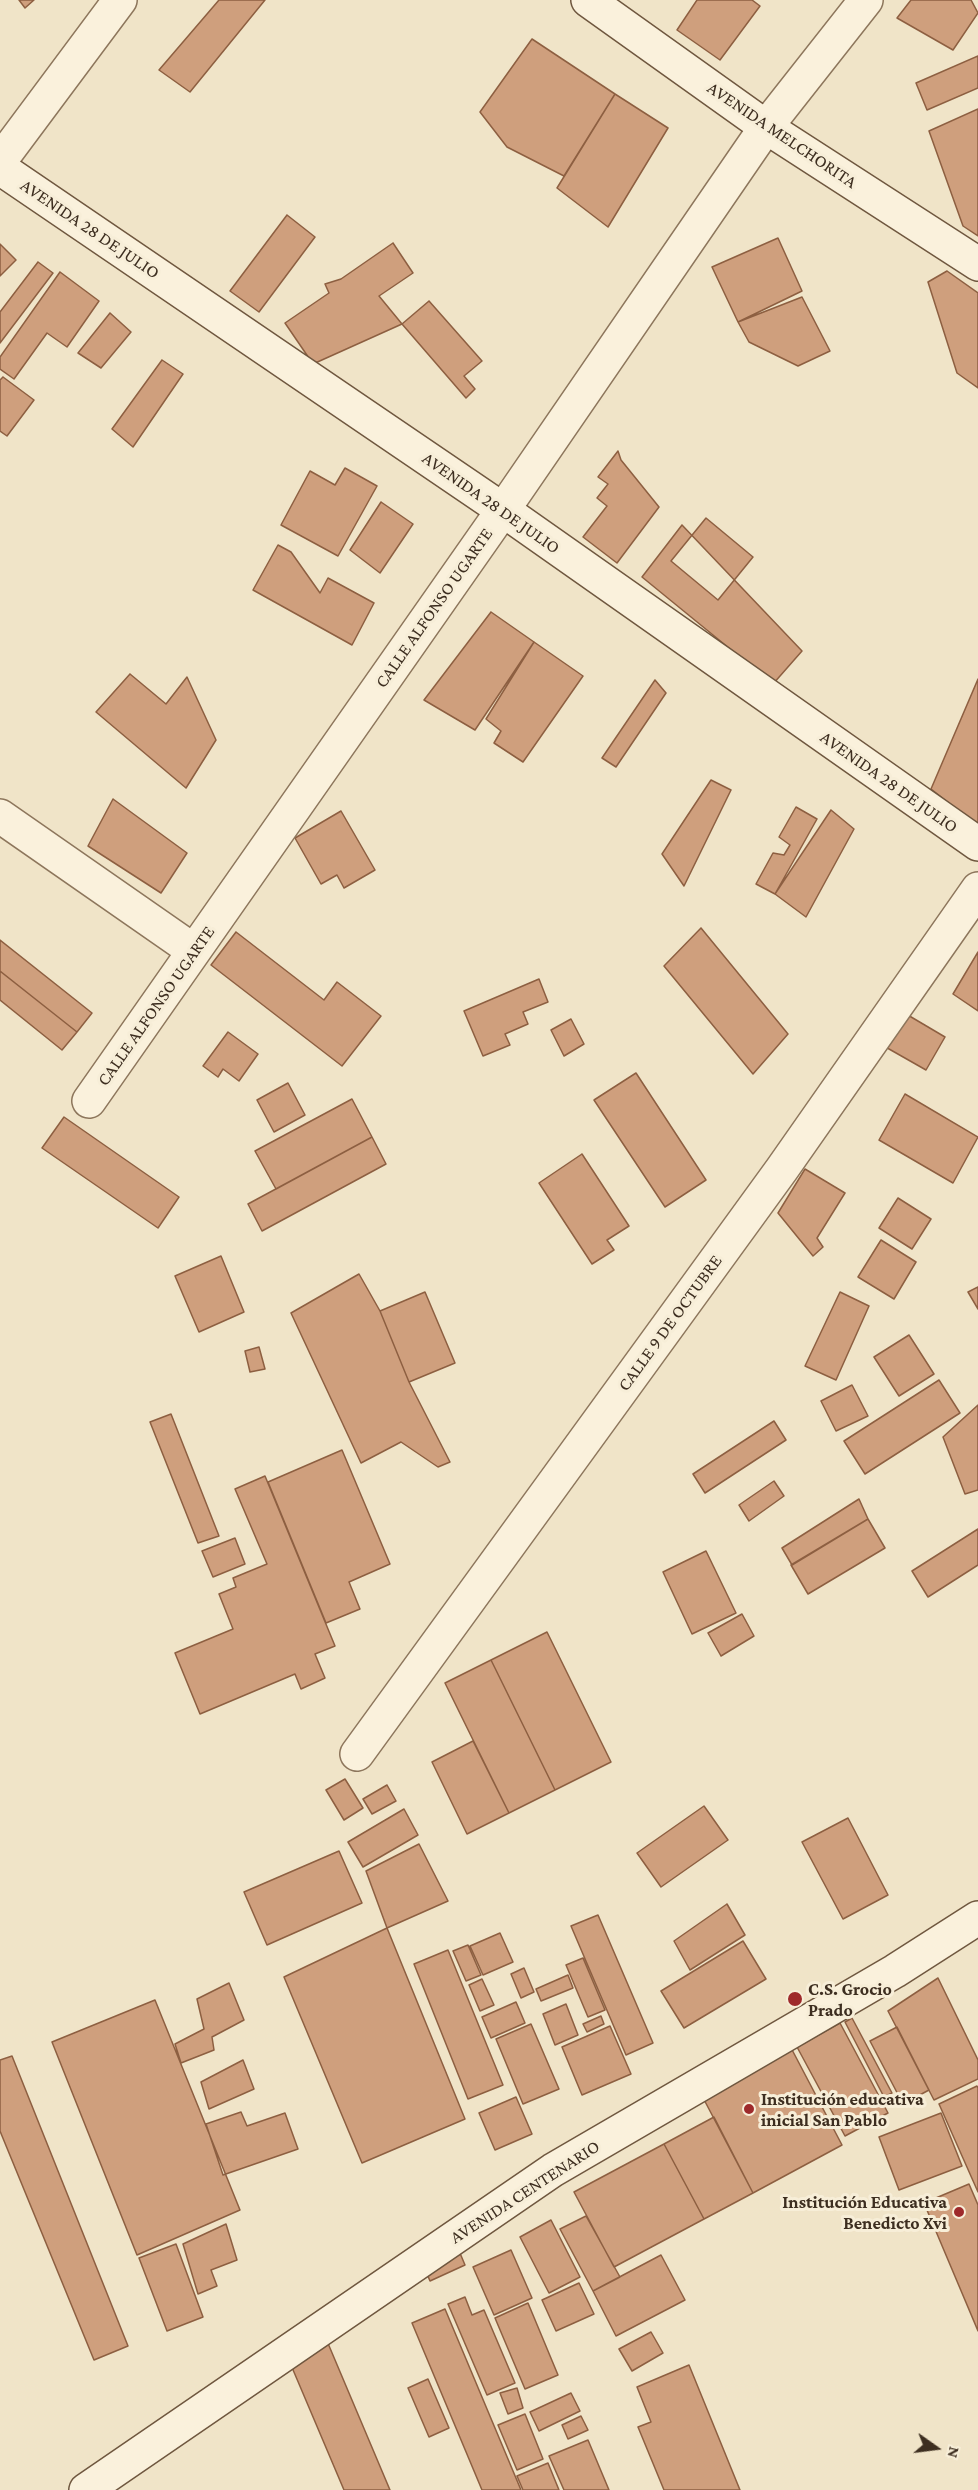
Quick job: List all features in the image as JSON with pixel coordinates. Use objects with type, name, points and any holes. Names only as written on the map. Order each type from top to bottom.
[{"type":"street","points":[[0,161],[120,0]]},
{"type":"street","name":"AVENIDA MELCHORITA","points":[[588,0],[766,127],[978,264]]},
{"type":"street","name":"CALLE ALFONSO UGARTE","points":[[89,1101],[503,510],[766,127],[866,0]]},
{"type":"street","name":"AVENIDA 28 DE JULIO","points":[[0,168],[503,510],[978,844]]},
{"type":"street","points":[[0,816],[194,951]]},
{"type":"street","name":"CALLE 9 DE OCTUBRE","points":[[357,1754],[782,1169],[978,889]]},
{"type":"street","name":"AVENIDA CENTENARIO","points":[[86,2490],[553,2170],[895,1971],[978,1918]]},
{"type":"building","points":[[19,0],[34,0],[25,8]]},
{"type":"building","points":[[219,0],[265,0],[190,92],[159,70]]},
{"type":"building","points":[[697,0],[752,0],[760,6],[720,60],[677,30]]},
{"type":"building","points":[[911,0],[971,0],[978,13],[953,50],[897,18]]},
{"type":"building","points":[[532,39],[615,94],[564,176],[507,147],[480,112]]},
{"type":"building","points":[[978,56],[978,88],[927,110],[916,83]]},
{"type":"building","points":[[615,94],[668,128],[608,227],[557,188]]},
{"type":"building","points":[[978,109],[978,236],[963,226],[929,131]]},
{"type":"building","points":[[287,215],[315,237],[259,312],[230,291]]},
{"type":"building","points":[[778,238],[802,291],[738,322],[712,267]]},
{"type":"building","points":[[393,243],[413,273],[379,296],[402,324],[313,364],[285,323],[329,293],[325,284],[341,279]]},
{"type":"building","points":[[0,244],[16,260],[0,276]]},
{"type":"building","points":[[38,262],[53,273],[0,343],[0,312]]},
{"type":"building","points":[[947,271],[978,293],[978,388],[957,373],[928,282]]},
{"type":"building","points":[[60,272],[99,301],[67,347],[47,333],[14,379],[0,369],[0,357]]},
{"type":"building","points":[[802,297],[830,351],[798,366],[749,342],[738,322]]},
{"type":"building","points":[[429,301],[482,361],[464,376],[475,389],[466,398],[402,324]]},
{"type":"building","points":[[110,313],[131,332],[101,368],[78,353]]},
{"type":"building","points":[[162,360],[183,374],[133,447],[112,429]]},
{"type":"building","points":[[3,377],[34,400],[7,436],[0,431],[0,380]]},
{"type":"building","points":[[618,451],[621,460],[659,507],[617,563],[583,537],[607,506],[597,498],[608,484],[598,477]]},
{"type":"building","points":[[345,468],[377,486],[338,556],[281,525],[310,471],[335,485]]},
{"type":"building","points":[[381,502],[413,524],[380,573],[350,550]]},
{"type":"building","points":[[706,518],[753,557],[718,600],[671,561]]},
{"type":"building","points":[[682,525],[802,651],[773,684],[642,577]]},
{"type":"building","points":[[278,545],[291,552],[320,593],[328,578],[374,603],[352,645],[253,590]]},
{"type":"building","points":[[491,612],[534,642],[475,730],[424,700]]},
{"type":"building","points":[[534,642],[583,676],[523,762],[494,743],[501,731],[486,719]]},
{"type":"building","points":[[130,674],[166,704],[187,677],[216,740],[186,788],[96,712]]},
{"type":"building","points":[[978,679],[978,826],[931,789]]},
{"type":"building","points":[[655,680],[666,693],[616,767],[602,758]]},
{"type":"building","points":[[711,780],[731,790],[684,886],[662,854]]},
{"type":"building","points":[[113,799],[187,853],[161,893],[88,846]]},
{"type":"building","points":[[796,807],[817,819],[775,894],[756,884],[773,853],[784,855],[790,845],[779,837]]},
{"type":"building","points":[[831,810],[854,829],[806,917],[775,894]]},
{"type":"building","points":[[341,811],[375,870],[344,888],[337,875],[321,884],[295,838]]},
{"type":"building","points":[[701,928],[788,1034],[753,1074],[664,966]]},
{"type":"building","points":[[236,932],[324,1000],[337,982],[381,1016],[342,1066],[211,965]]},
{"type":"building","points":[[0,940],[92,1013],[77,1032],[0,971]]},
{"type":"building","points":[[978,952],[978,1011],[953,994]]},
{"type":"building","points":[[0,971],[77,1032],[62,1050],[0,1000]]},
{"type":"building","points":[[539,979],[548,1002],[523,1012],[528,1024],[505,1034],[510,1045],[483,1056],[464,1011]]},
{"type":"building","points":[[901,1011],[945,1037],[926,1070],[882,1045]]},
{"type":"building","points":[[571,1019],[584,1044],[564,1056],[551,1030]]},
{"type":"building","points":[[228,1032],[258,1054],[239,1081],[223,1069],[218,1077],[203,1066]]},
{"type":"building","points":[[636,1073],[706,1180],[665,1207],[594,1100]]},
{"type":"building","points":[[288,1083],[305,1115],[274,1132],[257,1100]]},
{"type":"building","points":[[905,1094],[978,1137],[953,1183],[879,1140]]},
{"type":"building","points":[[352,1099],[372,1137],[276,1189],[255,1151]]},
{"type":"building","points":[[64,1117],[179,1197],[158,1228],[42,1148]]},
{"type":"building","points":[[372,1137],[386,1164],[262,1231],[248,1204]]},
{"type":"building","points":[[582,1154],[629,1226],[607,1240],[614,1250],[592,1264],[539,1183]]},
{"type":"building","points":[[805,1169],[845,1193],[817,1238],[823,1247],[813,1256],[778,1213]]},
{"type":"building","points":[[898,1198],[931,1219],[912,1249],[879,1228]]},
{"type":"building","points":[[881,1240],[916,1262],[894,1299],[858,1277]]},
{"type":"building","points":[[221,1256],[244,1312],[199,1332],[175,1276]]},
{"type":"building","points":[[359,1274],[380,1311],[409,1382],[450,1462],[438,1467],[401,1442],[361,1463],[291,1313]]},
{"type":"building","points":[[978,1287],[978,1309],[968,1292]]},
{"type":"building","points":[[425,1292],[455,1363],[409,1382],[380,1311]]},
{"type":"building","points":[[840,1292],[869,1306],[836,1380],[805,1366]]},
{"type":"building","points":[[909,1335],[934,1374],[899,1396],[874,1357]]},
{"type":"building","points":[[259,1347],[265,1369],[250,1372],[245,1351]]},
{"type":"building","points":[[939,1380],[960,1413],[865,1474],[844,1441]]},
{"type":"building","points":[[852,1385],[868,1416],[836,1431],[821,1401]]},
{"type":"building","points":[[978,1405],[978,1490],[965,1494],[943,1437]]},
{"type":"building","points":[[171,1414],[219,1536],[198,1543],[150,1422]]},
{"type":"building","points":[[774,1421],[786,1440],[705,1493],[693,1474]]},
{"type":"building","points":[[342,1450],[390,1564],[349,1582],[360,1609],[326,1623],[268,1482]]},
{"type":"building","points":[[265,1476],[335,1646],[315,1654],[325,1678],[301,1689],[295,1674],[200,1714],[175,1653],[233,1629],[219,1594],[236,1587],[233,1578],[267,1564],[235,1489]]},
{"type":"building","points":[[774,1481],[784,1496],[749,1521],[739,1505]]},
{"type":"building","points":[[859,1499],[868,1519],[792,1565],[782,1548]]},
{"type":"building","points":[[868,1519],[885,1548],[808,1594],[791,1565]]},
{"type":"building","points":[[978,1529],[978,1565],[928,1597],[912,1571]]},
{"type":"building","points":[[235,1538],[245,1564],[213,1577],[202,1551]]},
{"type":"building","points":[[706,1551],[736,1613],[692,1634],[663,1572]]},
{"type":"building","points":[[742,1614],[754,1636],[721,1656],[708,1633]]},
{"type":"building","points":[[547,1632],[611,1762],[555,1790],[491,1660]]},
{"type":"building","points":[[491,1660],[555,1790],[509,1813],[445,1683]]},
{"type":"building","points":[[473,1741],[509,1813],[467,1834],[432,1762]]},
{"type":"building","points":[[345,1779],[363,1808],[344,1820],[326,1790]]},
{"type":"building","points":[[387,1785],[396,1801],[372,1814],[363,1799]]},
{"type":"building","points":[[704,1806],[728,1840],[661,1887],[637,1853]]},
{"type":"building","points":[[404,1809],[418,1835],[363,1867],[348,1842]]},
{"type":"building","points":[[848,1818],[888,1895],[843,1919],[802,1842]]},
{"type":"building","points":[[419,1844],[448,1901],[387,1928],[366,1871]]},
{"type":"building","points":[[339,1851],[362,1903],[267,1945],[244,1892]]},
{"type":"building","points":[[727,1904],[745,1935],[690,1970],[674,1941]]},
{"type":"building","points":[[598,1915],[653,2043],[626,2055],[571,1926]]},
{"type":"building","points":[[387,1928],[465,2119],[362,2163],[284,1977]]},
{"type":"building","points":[[500,1933],[513,1962],[483,1975],[470,1946]]},
{"type":"building","points":[[743,1941],[766,1979],[684,2028],[661,1991]]},
{"type":"building","points":[[468,1945],[481,1975],[466,1981],[453,1951]]},
{"type":"building","points":[[448,1950],[503,2085],[468,2099],[414,1964]]},
{"type":"building","points":[[583,1958],[605,2010],[588,2017],[566,1965]]},
{"type":"building","points":[[524,1968],[534,1992],[521,1998],[511,1974]]},
{"type":"building","points":[[568,1975],[573,1988],[541,2001],[536,1989]]},
{"type":"building","points":[[938,1978],[978,2060],[978,2079],[934,2100],[888,2011]]},
{"type":"building","points":[[482,1979],[494,2005],[480,2011],[469,1985]]},
{"type":"building","points":[[229,1983],[244,2020],[212,2037],[214,2050],[181,2063],[175,2044],[204,2029],[197,1999]]},
{"type":"building","points":[[155,2000],[240,2210],[137,2255],[52,2042]]},
{"type":"building","points":[[516,2002],[525,2023],[491,2038],[482,2017]]},
{"type":"building","points":[[566,2004],[578,2035],[555,2045],[543,2014]]},
{"type":"building","points":[[601,2016],[604,2024],[587,2032],[583,2024]]},
{"type":"building","points":[[852,2018],[892,2093],[884,2097],[845,2022]]},
{"type":"building","points":[[840,2023],[888,2113],[845,2136],[797,2047]]},
{"type":"building","points":[[531,2024],[559,2089],[523,2104],[496,2039]]},
{"type":"building","points":[[610,2026],[631,2074],[582,2095],[562,2047]]},
{"type":"building","points":[[897,2027],[929,2090],[903,2104],[870,2041]]},
{"type":"building","points":[[789,2044],[842,2145],[753,2193],[700,2092]]},
{"type":"building","points":[[12,2056],[128,2346],[94,2360],[0,2131],[0,2060]]},
{"type":"building","points":[[243,2060],[254,2089],[209,2109],[201,2082]]},
{"type":"building","points":[[977,2086],[978,2088],[978,2192],[939,2104]]},
{"type":"building","points":[[516,2097],[532,2134],[495,2150],[479,2113]]},
{"type":"building","points":[[241,2112],[247,2126],[285,2113],[298,2149],[223,2175],[206,2124]]},
{"type":"building","points":[[941,2113],[962,2166],[899,2190],[879,2137]]},
{"type":"building","points":[[714,2117],[753,2193],[704,2219],[664,2144]]},
{"type":"building","points":[[664,2144],[704,2219],[614,2267],[574,2192]]},
{"type":"building","points":[[969,2184],[978,2205],[978,2331],[924,2203]]},
{"type":"building","points":[[586,2216],[620,2277],[593,2291],[560,2229]]},
{"type":"building","points":[[551,2220],[580,2277],[549,2293],[520,2237]]},
{"type":"building","points":[[226,2224],[237,2260],[211,2270],[217,2286],[198,2294],[183,2244]]},
{"type":"building","points":[[176,2244],[203,2317],[167,2331],[139,2258]]},
{"type":"building","points":[[457,2246],[465,2265],[430,2281],[422,2262]]},
{"type":"building","points":[[511,2250],[532,2298],[494,2315],[473,2267]]},
{"type":"building","points":[[661,2255],[685,2300],[616,2336],[593,2291]]},
{"type":"building","points":[[579,2283],[594,2314],[556,2331],[542,2300]]},
{"type":"building","points":[[465,2297],[472,2315],[484,2310],[515,2383],[487,2395],[448,2304]]},
{"type":"building","points":[[528,2303],[558,2375],[525,2389],[495,2318]]},
{"type":"building","points":[[445,2309],[521,2490],[482,2490],[412,2323]]},
{"type":"building","points":[[651,2332],[663,2353],[632,2371],[619,2349]]},
{"type":"building","points":[[327,2341],[390,2490],[344,2490],[288,2358]]},
{"type":"building","points":[[689,2365],[740,2490],[664,2490],[638,2427],[651,2422],[637,2387]]},
{"type":"building","points":[[428,2379],[449,2428],[429,2437],[408,2388]]},
{"type":"building","points":[[517,2388],[523,2408],[508,2414],[500,2393]]},
{"type":"building","points":[[571,2393],[580,2411],[539,2431],[530,2412]]},
{"type":"building","points":[[525,2414],[543,2459],[517,2470],[498,2425]]},
{"type":"building","points":[[581,2416],[588,2430],[568,2439],[562,2425]]},
{"type":"building","points":[[588,2440],[609,2490],[564,2490],[549,2456]]},
{"type":"building","points":[[548,2463],[559,2490],[523,2490],[517,2476]]},
{"type":"place","name":"C.S. Grocio Prado","points":[[795,1999]]},
{"type":"place","name":"Institución educativa inicial San Pablo","points":[[749,2109]]},
{"type":"place","name":"Institución Educativa Benedicto Xvi","points":[[959,2212]]}]
